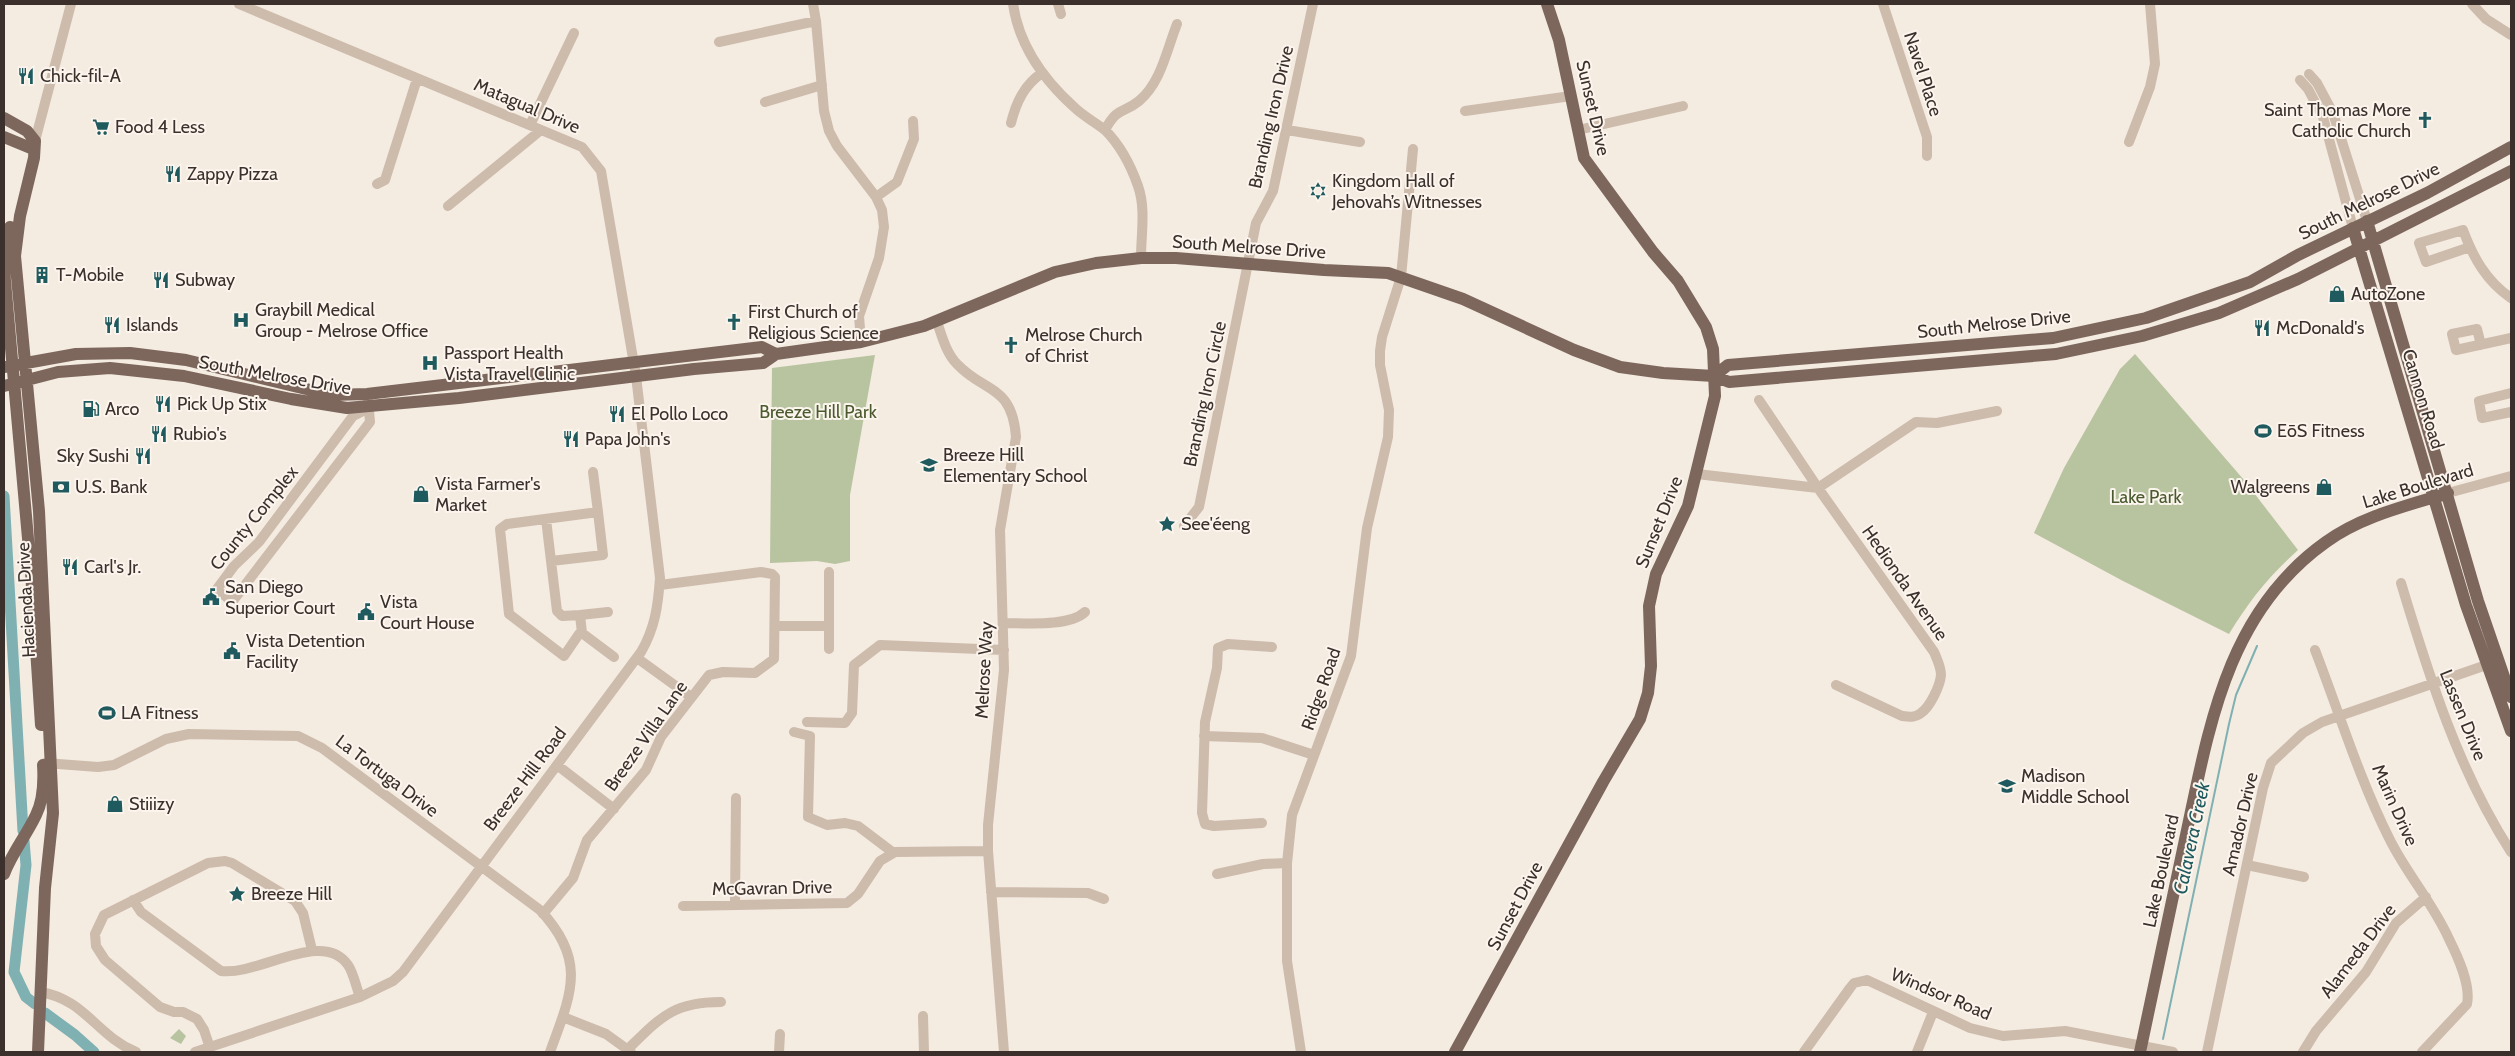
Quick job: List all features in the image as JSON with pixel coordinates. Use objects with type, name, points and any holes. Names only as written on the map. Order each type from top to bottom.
[{"type":"main road","name":"Sunset Drive","points":[[1455,1052],[1603,782],[1640,719],[1648,693],[1651,666],[1648,632],[1649,606],[1656,574],[1688,506],[1715,396],[1713,349],[1706,327],[1678,280],[1588,166],[1584,158],[1559,40],[1547,4]]},
{"type":"main road","points":[[4,118],[27,131],[34,145]]},
{"type":"main road","points":[[4,138],[34,145]]},
{"type":"main road","name":"Hacienda Drive","points":[[34,145],[26,156],[4,262],[14,365],[9,384],[32,572],[47,763],[53,813],[45,888],[38,1052]]},
{"type":"main road","name":"South Melrose Drive","points":[[1714,376],[1728,365],[2053,338],[2146,318],[2245,284],[2367,220],[2427,193],[2511,147]]},
{"type":"main road","name":"South Melrose Drive","points":[[14,365],[76,354],[130,353],[186,360],[331,395],[367,394],[635,370],[763,363],[776,354],[861,342],[904,333],[937,322],[1055,272],[1096,263],[1141,258],[1176,258],[1248,265],[1382,272],[1463,299],[1574,350],[1620,367],[1663,373],[1714,376],[1729,382],[2056,354],[2142,336],[2230,308],[2298,278],[2511,171]]},
{"type":"main road","name":"Cannon Road","points":[[2367,220],[2448,493],[2511,731]]},
{"type":"main road","name":"Cannon Road","points":[[2353,228],[2435,497],[2492,663],[2511,696]]},
{"type":"main road","points":[[2230,308],[2231,303],[2240,298],[2245,284]]},
{"type":"main road","points":[[1932,349],[1934,364]]},
{"type":"main road","name":"Hacienda Drive","points":[[4,874],[12,855],[37,814],[47,763],[43,570],[28,379],[14,365]]},
{"type":"main road","points":[[2397,370],[2410,366]]},
{"type":"main road","name":"South Melrose Drive","points":[[9,384],[83,369],[126,369],[184,376],[347,408],[370,407],[635,370]]},
{"type":"main road","name":"Lake Boulevard","points":[[2141,1049],[2211,718],[2235,655],[2258,612],[2270,596],[2308,556],[2326,541],[2370,517],[2448,493]]},
{"type":"street","name":"Hacienda Drive","points":[[34,145],[71,4]]},
{"type":"street","name":"Matagual Drive","points":[[239,4],[331,40],[417,79],[582,147],[601,171],[635,370]]},
{"type":"street","points":[[813,4],[824,111],[829,131],[837,146],[876,197],[882,210],[884,227],[879,258],[859,316],[861,342]]},
{"type":"street","points":[[1013,4],[1021,34],[1042,73],[1075,108],[1104,130],[1124,155],[1139,187],[1142,210],[1141,258]]},
{"type":"street","points":[[1058,4],[1061,14]]},
{"type":"street","name":"Branding Iron Drive","points":[[1248,265],[1256,223],[1273,191],[1313,4]]},
{"type":"street","name":"Navel Place","points":[[1883,4],[1927,137],[1927,156]]},
{"type":"street","points":[[2129,142],[2150,87],[2155,64],[2150,4]]},
{"type":"street","points":[[2472,4],[2486,19],[2511,34]]},
{"type":"street","points":[[719,42],[816,21]]},
{"type":"street","points":[[1104,130],[1112,117],[1122,109],[1139,102],[1153,86],[1177,24]]},
{"type":"street","points":[[530,125],[574,33]]},
{"type":"street","points":[[1012,123],[1021,95],[1035,78],[1042,73]]},
{"type":"street","name":"Cannon Road","points":[[2353,228],[2323,117],[2308,89],[2304,77],[2317,83],[2333,113],[2367,220]]},
{"type":"street","points":[[377,184],[385,180],[417,79]]},
{"type":"street","points":[[765,102],[822,85]]},
{"type":"street","points":[[1465,111],[1571,96]]},
{"type":"street","points":[[1578,130],[1682,106]]},
{"type":"street","points":[[876,197],[897,182],[914,139],[912,121]]},
{"type":"street","points":[[448,206],[541,130]]},
{"type":"street","points":[[1287,130],[1360,142]]},
{"type":"street","name":"Ridge Road","points":[[1302,1052],[1287,961],[1287,864],[1292,815],[1351,656],[1366,528],[1388,437],[1390,416],[1380,365],[1380,351],[1382,336],[1401,277],[1413,149]]},
{"type":"street","points":[[2470,248],[2426,262],[2420,243],[2463,230],[2470,248],[2488,278],[2511,298]]},
{"type":"street","name":"Branding Iron Circle","points":[[1184,526],[1199,507],[1248,265]]},
{"type":"street","name":"Melrose Way","points":[[937,322],[950,355],[957,365],[1000,394],[1008,406],[1015,424],[1016,437],[1000,530],[1004,670],[988,825],[988,851],[1004,1052]]},
{"type":"street","points":[[2481,345],[2511,341]]},
{"type":"street","name":"Breeze Hill Road","points":[[195,1052],[360,998],[393,981],[402,972],[649,638],[655,618],[660,585],[635,370]]},
{"type":"street","points":[[2511,393],[2479,401],[2482,418],[2511,412]]},
{"type":"street","name":"County Complex","points":[[367,394],[370,407],[370,422],[232,602],[217,589],[234,566],[258,542],[353,416],[370,407]]},
{"type":"street","name":"Hedionda Avenue","points":[[1759,400],[1818,488],[1934,652],[1941,674],[1936,691],[1922,713],[1913,717],[1902,716],[1836,685]]},
{"type":"street","points":[[1697,474],[1818,488],[1916,422],[1937,423],[1997,411]]},
{"type":"street","points":[[551,561],[603,555],[593,472]]},
{"type":"street","name":"Lake Boulevard","points":[[2448,493],[2511,476]]},
{"type":"street","points":[[582,633],[579,634],[564,656],[509,614],[500,529],[507,524],[598,512]]},
{"type":"street","points":[[546,519],[557,611],[562,616],[608,612]]},
{"type":"street","name":"Breeze Villa Lane","points":[[543,914],[573,878],[587,840],[646,770],[661,737],[710,675],[724,672],[755,673],[763,669],[774,659],[775,577],[772,574],[761,572],[660,585]]},
{"type":"street","points":[[828,649],[829,572]]},
{"type":"street","name":"Lassen Drive","points":[[2401,583],[2432,685],[2473,784],[2511,852]]},
{"type":"street","points":[[1004,623],[1064,621],[1078,618],[1085,612]]},
{"type":"street","points":[[580,615],[582,633],[614,657]]},
{"type":"street","points":[[775,626],[829,626]]},
{"type":"street","points":[[1262,823],[1214,826],[1205,824],[1202,820],[1204,736],[1217,668],[1218,648],[1228,644],[1272,647]]},
{"type":"street","points":[[806,722],[845,723],[852,713],[854,665],[880,645],[1004,650]]},
{"type":"street","name":"Marin Drive","points":[[2315,650],[2390,840],[2437,913],[2453,946],[2469,995],[2467,1004],[2422,1052]]},
{"type":"street","points":[[636,658],[691,697]]},
{"type":"street","name":"Amador Drive","points":[[2207,1052],[2263,788],[2271,763],[2303,733],[2322,722],[2492,663]]},
{"type":"street","points":[[794,732],[810,736],[808,816],[827,825],[846,823],[858,826],[895,852],[988,851]]},
{"type":"street","name":"La Tortuga Drive","points":[[47,763],[98,767],[114,765],[166,739],[189,734],[298,736],[322,748],[543,914],[561,936],[570,965],[571,986],[563,1017],[550,1052]]},
{"type":"street","points":[[1204,736],[1262,738],[1314,755]]},
{"type":"street","points":[[556,765],[614,809]]},
{"type":"street","points":[[735,904],[736,798]]},
{"type":"street","name":"McGavran Drive","points":[[683,906],[847,903],[858,894],[880,861],[895,852]]},
{"type":"street","points":[[210,1048],[204,1030],[197,1019],[182,1012],[174,1012],[160,1007],[105,960],[96,946],[96,927],[104,916],[208,863],[225,861],[295,901],[303,913],[312,950]]},
{"type":"street","points":[[1217,874],[1263,864],[1287,864]]},
{"type":"street","points":[[2247,865],[2304,877]]},
{"type":"street","points":[[991,892],[1088,893],[1104,899]]},
{"type":"street","name":"Alameda Drive","points":[[2303,1052],[2316,1031],[2366,972],[2396,923],[2426,897]]},
{"type":"street","points":[[133,900],[141,912],[222,970],[236,972],[312,950],[328,950],[343,958],[349,967],[360,998]]},
{"type":"street","name":"Windsor Road","points":[[1804,1052],[1854,983],[1866,980],[1970,1028],[2003,1036],[2065,1031],[2141,1049]]},
{"type":"street","points":[[40,992],[54,994],[76,1005],[110,1038],[136,1052]]},
{"type":"street","points":[[563,1017],[606,1034],[630,1050],[655,1023],[673,1010],[685,1005],[721,1002]]},
{"type":"street","points":[[1917,1052],[1920,1039],[1933,1012]]},
{"type":"street","points":[[923,1016],[924,1052]]},
{"type":"street","points":[[779,1052],[780,1034]]},
{"type":"street","points":[[2141,1049],[2173,1052]]},
{"type":"green space","name":"Lake Park","points":[[2135,354],[2244,480],[2298,550],[2260,589],[2229,634],[2123,581],[2034,533],[2064,468],[2120,369]]},
{"type":"green space","name":"Breeze Hill Park","points":[[875,355],[850,495],[850,561],[835,564],[817,561],[770,563],[772,368]]},
{"type":"green space","points":[[179,1029],[186,1036],[181,1044],[170,1038]]},
{"type":"waterway","points":[[4,496],[23,831]]},
{"type":"waterway","name":"Calavera Creek","points":[[2163,1039],[2229,724],[2236,695],[2257,646]]},
{"type":"waterway","points":[[24,841],[26,865],[14,972],[26,997],[35,1004]]},
{"type":"waterway","points":[[45,1013],[94,1052]]},
{"type":"place","name":"Chick-fil-A","points":[[26,76]]},
{"type":"place","name":"Saint Thomas More Catholic Church","points":[[2425,120]]},
{"type":"place","name":"Food 4 Less","points":[[101,127]]},
{"type":"place","name":"Zappy Pizza","points":[[173,174]]},
{"type":"place","name":"Kingdom Hall of Jehovah’s Witnesses","points":[[1318,191]]},
{"type":"place","name":"T-Mobile","points":[[42,275]]},
{"type":"place","name":"Subway","points":[[161,280]]},
{"type":"place","name":"AutoZone","points":[[2337,294]]},
{"type":"place","name":"Graybill Medical Group - Melrose Office","points":[[241,320]]},
{"type":"place","name":"First Church of Religious Science","points":[[734,322]]},
{"type":"place","name":"Islands","points":[[112,325]]},
{"type":"place","name":"McDonald's","points":[[2262,328]]},
{"type":"place","name":"Melrose Church of Christ","points":[[1011,345]]},
{"type":"place","name":"Passport Health Vista Travel Clinic","points":[[430,363]]},
{"type":"place","name":"Pick Up Stix","points":[[163,404]]},
{"type":"place","name":"Arco","points":[[91,409]]},
{"type":"place","name":"El Pollo Loco","points":[[617,414]]},
{"type":"place","name":"EōS Fitness","points":[[2263,431]]},
{"type":"place","name":"Rubio's","points":[[159,434]]},
{"type":"place","name":"Papa John's","points":[[571,439]]},
{"type":"place","name":"Sky Sushi","points":[[143,456]]},
{"type":"place","name":"Breeze Hill Elementary School","points":[[929,465]]},
{"type":"place","name":"U.S. Bank","points":[[61,487]]},
{"type":"place","name":"Walgreens","points":[[2324,487]]},
{"type":"place","name":"Vista Farmer's Market","points":[[421,494]]},
{"type":"place","name":"See'éeng","points":[[1167,524]]},
{"type":"place","name":"Carl's Jr.","points":[[70,567]]},
{"type":"place","name":"San Diego Superior Court","points":[[211,597]]},
{"type":"place","name":"Vista Court House","points":[[366,612]]},
{"type":"place","name":"Vista Detention Facility","points":[[232,651]]},
{"type":"place","name":"LA Fitness","points":[[107,713]]},
{"type":"place","name":"Madison Middle School","points":[[2007,786]]},
{"type":"place","name":"Stiiizy","points":[[115,804]]},
{"type":"place","name":"Breeze Hill","points":[[237,894]]}]
